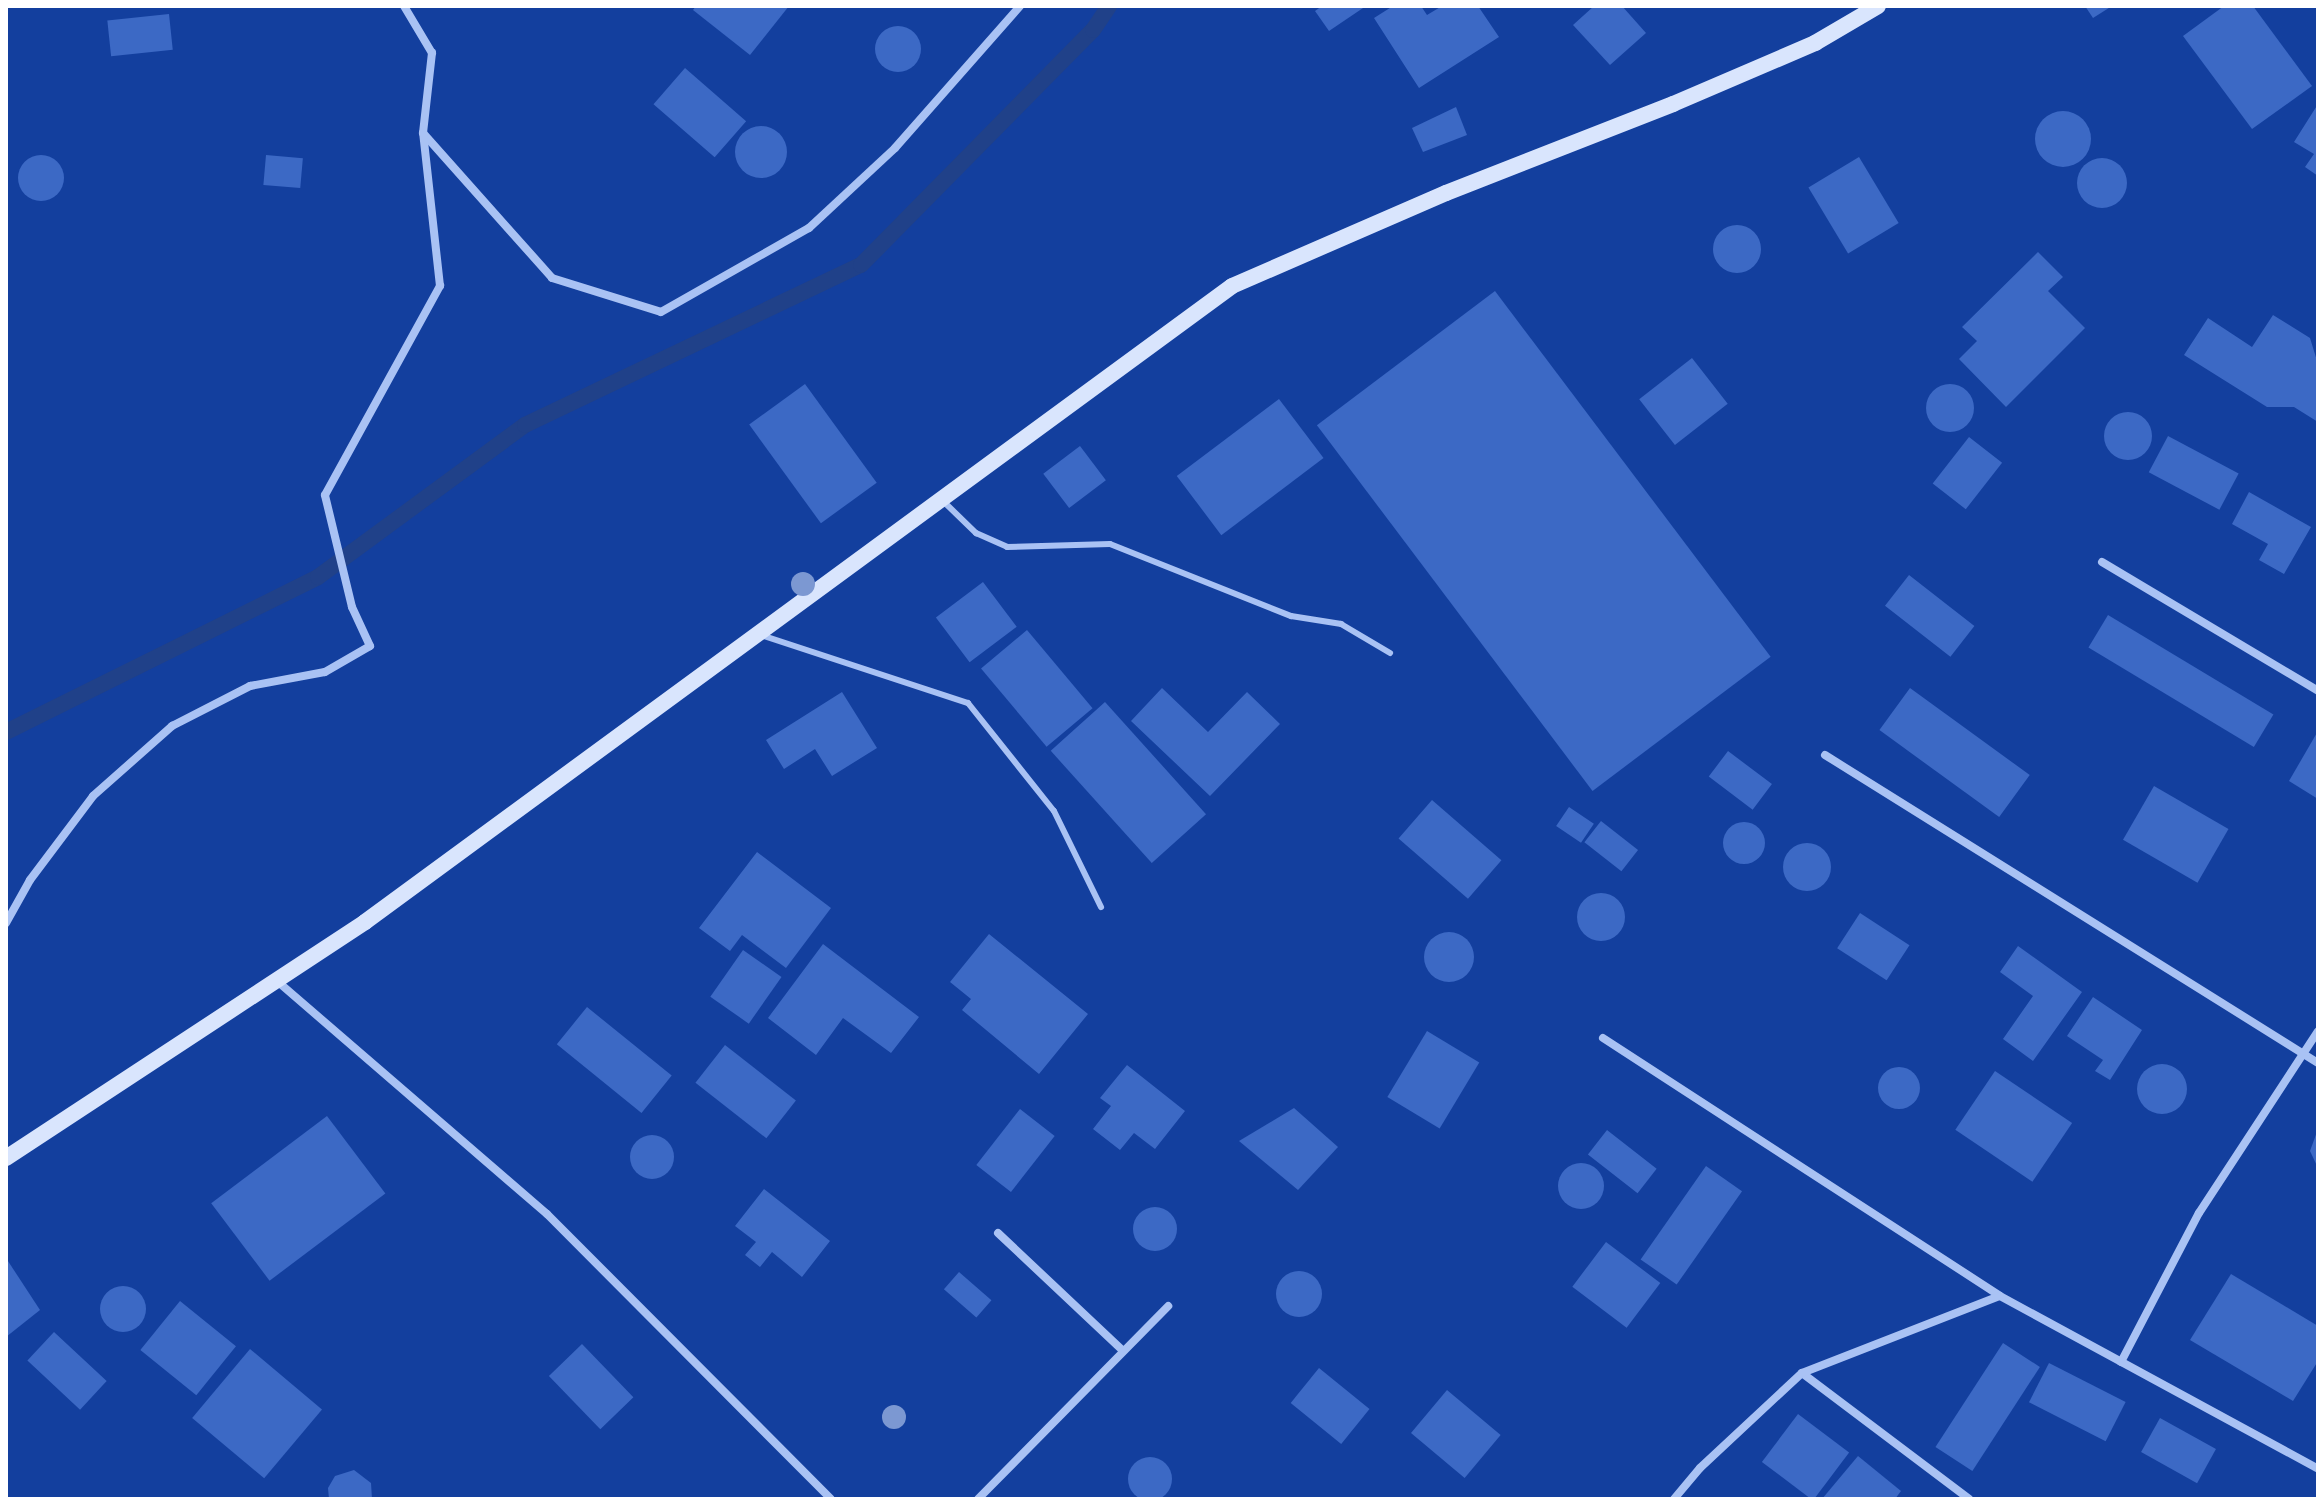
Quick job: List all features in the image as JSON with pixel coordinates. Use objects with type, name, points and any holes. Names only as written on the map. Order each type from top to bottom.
[{"type":"street","points":[[6,923],[30,880],[93,796],[172,726],[250,686],[325,672],[370,646],[352,607],[325,495],[440,286],[423,133],[432,53],[404,6]]},
{"type":"street","points":[[423,133],[552,278],[661,312],[809,228],[895,148],[1020,6]]},
{"type":"street","points":[[6,1158],[365,922],[1232,286],[1446,193],[1801,49],[1878,6]]},
{"type":"street","points":[[2102,562],[2318,691]]},
{"type":"street","points":[[1825,755],[2318,1063]]},
{"type":"street","points":[[277,981],[547,1214],[831,1499]]},
{"type":"street","points":[[2121,1362],[2199,1213],[2318,1031]]},
{"type":"street","points":[[1603,1038],[2000,1296],[2318,1469]]},
{"type":"street","points":[[998,1233],[1121,1349]]},
{"type":"street","points":[[1674,1499],[1700,1468],[1802,1373],[2000,1296]]},
{"type":"street","points":[[978,1499],[1121,1349],[1168,1306]]},
{"type":"street","points":[[1802,1373],[1969,1499]]},
{"type":"lane","points":[[941,499],[976,533],[1007,547],[1110,544],[1291,616],[1341,624],[1390,653]]},
{"type":"lane","points":[[758,633],[968,703],[1054,811],[1101,907]]},
{"type":"building","points":[[696,6],[789,6],[750,55],[693,10]]},
{"type":"building","points":[[1322,6],[1366,6],[1329,31],[1315,11]]},
{"type":"building","points":[[1393,6],[1421,6],[1427,15],[1442,6],[1478,6],[1499,37],[1419,88],[1374,18]]},
{"type":"building","points":[[1594,6],[1622,6],[1646,33],[1610,65],[1573,25]]},
{"type":"building","points":[[2085,6],[2112,6],[2093,18]]},
{"type":"building","points":[[2224,6],[2253,6],[2312,86],[2252,129],[2183,36]]},
{"type":"building","points":[[169,14],[173,50],[111,56],[107,20]]},
{"type":"building","points":[[898,26],[914,33],[921,49],[914,65],[898,72],[882,65],[875,49],[882,33]]},
{"type":"building","points":[[685,68],[746,121],[715,157],[654,104]]},
{"type":"building","points":[[2318,104],[2318,176],[2305,167],[2314,154],[2294,142]]},
{"type":"building","points":[[1456,107],[1467,135],[1423,152],[1412,128]]},
{"type":"building","points":[[2063,111],[2083,119],[2091,139],[2083,159],[2063,167],[2043,159],[2035,139],[2043,119]]},
{"type":"building","points":[[761,126],[779,134],[787,152],[779,170],[761,178],[743,170],[735,152],[743,134]]},
{"type":"building","points":[[41,155],[58,161],[64,178],[58,195],[41,201],[24,195],[18,178],[24,161]]},
{"type":"building","points":[[266,155],[303,158],[300,188],[263,185]]},
{"type":"building","points":[[1859,157],[1899,223],[1848,253],[1808,187]]},
{"type":"building","points":[[2102,158],[2120,165],[2127,183],[2120,201],[2102,208],[2084,201],[2077,183],[2084,165]]},
{"type":"building","points":[[1737,225],[1754,232],[1761,249],[1754,266],[1737,273],[1720,266],[1713,249],[1720,232]]},
{"type":"building","points":[[2038,252],[2063,277],[2048,291],[2085,328],[2006,407],[1959,359],[1977,341],[1962,327]]},
{"type":"building","points":[[1495,291],[1771,657],[1593,791],[1317,425]]},
{"type":"building","points":[[2273,315],[2310,338],[2318,364],[2318,422],[2294,407],[2267,407],[2184,355],[2208,318],[2252,347]]},
{"type":"building","points":[[1692,358],[1728,404],[1675,445],[1639,399]]},
{"type":"building","points":[[805,384],[877,483],[821,523],[749,425]]},
{"type":"building","points":[[1950,384],[1967,391],[1974,408],[1967,425],[1950,432],[1933,425],[1926,408],[1933,391]]},
{"type":"building","points":[[1279,399],[1324,458],[1221,535],[1177,476]]},
{"type":"building","points":[[2128,412],[2137,413],[2145,419],[2151,427],[2151,445],[2145,453],[2137,459],[2128,460],[2119,459],[2111,453],[2105,445],[2104,436],[2105,427],[2111,419],[2119,413]]},
{"type":"building","points":[[2168,436],[2239,474],[2219,510],[2149,472]]},
{"type":"building","points":[[1969,437],[2002,463],[1966,509],[1933,483]]},
{"type":"building","points":[[1080,446],[1106,480],[1069,508],[1043,474]]},
{"type":"building","points":[[2249,492],[2311,527],[2284,574],[2259,560],[2268,544],[2232,524]]},
{"type":"building","points":[[1909,575],[1974,626],[1950,657],[1885,606]]},
{"type":"building","points":[[983,582],[1017,627],[970,662],[936,618]]},
{"type":"building","points":[[2108,615],[2273,714],[2254,747],[2088,648]]},
{"type":"building","points":[[1027,630],[1093,708],[1047,747],[981,669]]},
{"type":"building","points":[[1162,688],[1208,732],[1247,692],[1280,724],[1210,796],[1131,721]]},
{"type":"building","points":[[1910,688],[2030,775],[1999,817],[1879,730]]},
{"type":"building","points":[[842,692],[877,748],[832,776],[815,749],[784,769],[766,740]]},
{"type":"building","points":[[1105,702],[1206,814],[1152,863],[1051,751]]},
{"type":"building","points":[[2318,731],[2318,799],[2289,781]]},
{"type":"building","points":[[1728,751],[1772,784],[1753,810],[1709,777]]},
{"type":"building","points":[[2154,786],[2228,829],[2197,883],[2123,840]]},
{"type":"building","points":[[1432,800],[1501,860],[1468,899],[1399,838]]},
{"type":"building","points":[[1569,807],[1594,824],[1581,843],[1556,826]]},
{"type":"building","points":[[1601,821],[1638,850],[1621,871],[1584,842]]},
{"type":"building","points":[[1744,822],[1759,828],[1765,843],[1759,858],[1744,864],[1729,858],[1723,843],[1729,828]]},
{"type":"building","points":[[1807,843],[1816,844],[1824,850],[1830,858],[1830,876],[1824,884],[1816,890],[1807,891],[1798,890],[1790,884],[1784,876],[1783,867],[1784,858],[1790,850],[1798,844]]},
{"type":"building","points":[[757,852],[831,908],[786,968],[742,935],[730,951],[699,928]]},
{"type":"building","points":[[1601,893],[1618,900],[1625,917],[1618,934],[1601,941],[1584,934],[1577,917],[1584,900]]},
{"type":"building","points":[[1860,913],[1909,945],[1887,980],[1837,948]]},
{"type":"building","points":[[1449,932],[1467,939],[1474,957],[1467,975],[1449,982],[1431,975],[1424,957],[1431,939]]},
{"type":"building","points":[[989,934],[1088,1014],[1039,1074],[962,1010],[971,999],[950,982]]},
{"type":"building","points":[[823,944],[919,1017],[891,1053],[843,1018],[816,1055],[768,1018]]},
{"type":"building","points":[[2018,946],[2082,992],[2033,1061],[2003,1039],[2033,996],[2000,972]]},
{"type":"building","points":[[743,950],[782,977],[749,1024],[710,997]]},
{"type":"building","points":[[2093,997],[2142,1030],[2110,1080],[2095,1071],[2103,1060],[2067,1036]]},
{"type":"building","points":[[587,1007],[672,1076],[642,1113],[557,1044]]},
{"type":"building","points":[[1427,1031],[1479,1062],[1440,1128],[1387,1097]]},
{"type":"building","points":[[725,1045],[796,1100],[766,1138],[695,1083]]},
{"type":"building","points":[[2162,1064],[2179,1072],[2187,1089],[2179,1106],[2162,1114],[2145,1106],[2137,1089],[2145,1072]]},
{"type":"building","points":[[1127,1065],[1185,1111],[1155,1149],[1134,1133],[1120,1150],[1093,1129],[1111,1106],[1100,1098]]},
{"type":"building","points":[[1899,1067],[1914,1073],[1920,1088],[1914,1103],[1899,1109],[1884,1103],[1878,1088],[1884,1073]]},
{"type":"building","points":[[1995,1071],[2072,1123],[2032,1182],[1955,1130]]},
{"type":"building","points":[[1294,1108],[1338,1147],[1298,1190],[1239,1141]]},
{"type":"building","points":[[1020,1109],[1055,1136],[1011,1192],[976,1165]]},
{"type":"building","points":[[327,1116],[385,1193],[270,1281],[211,1203]]},
{"type":"building","points":[[2318,1129],[2318,1168],[2310,1151]]},
{"type":"building","points":[[1607,1130],[1657,1169],[1638,1193],[1588,1154]]},
{"type":"building","points":[[652,1135],[668,1141],[674,1157],[668,1173],[652,1179],[636,1173],[630,1157],[636,1141]]},
{"type":"building","points":[[1581,1163],[1597,1170],[1604,1186],[1597,1202],[1581,1209],[1565,1202],[1558,1186],[1565,1170]]},
{"type":"building","points":[[1706,1166],[1742,1191],[1677,1285],[1641,1259]]},
{"type":"building","points":[[764,1189],[830,1241],[802,1277],[772,1252],[760,1267],[745,1255],[756,1242],[735,1226]]},
{"type":"building","points":[[1155,1207],[1171,1213],[1177,1229],[1171,1245],[1155,1251],[1139,1245],[1133,1229],[1139,1213]]},
{"type":"building","points":[[1606,1242],[1660,1283],[1627,1328],[1572,1287]]},
{"type":"building","points":[[6,1258],[40,1310],[6,1337]]},
{"type":"building","points":[[1299,1271],[1315,1278],[1322,1294],[1315,1310],[1299,1317],[1283,1310],[1276,1294],[1283,1278]]},
{"type":"building","points":[[959,1272],[991,1300],[976,1318],[944,1289]]},
{"type":"building","points":[[2231,1274],[2318,1326],[2318,1361],[2293,1401],[2190,1340]]},
{"type":"building","points":[[123,1286],[139,1293],[146,1309],[139,1325],[123,1332],[107,1325],[100,1309],[107,1293]]},
{"type":"building","points":[[180,1301],[236,1346],[196,1395],[140,1350]]},
{"type":"building","points":[[54,1332],[107,1381],[80,1410],[27,1361]]},
{"type":"building","points":[[2003,1343],[2040,1367],[1972,1471],[1935,1447]]},
{"type":"building","points":[[582,1344],[633,1397],[600,1429],[549,1376]]},
{"type":"building","points":[[250,1349],[322,1409],[264,1478],[192,1418]]},
{"type":"building","points":[[2049,1363],[2126,1402],[2106,1441],[2029,1402]]},
{"type":"building","points":[[1319,1368],[1370,1409],[1341,1444],[1291,1403]]},
{"type":"building","points":[[1447,1390],[1501,1435],[1465,1478],[1411,1433]]},
{"type":"building","points":[[1798,1414],[1849,1453],[1814,1499],[1762,1462]]},
{"type":"building","points":[[2160,1418],[2216,1449],[2197,1483],[2141,1452]]},
{"type":"building","points":[[1858,1456],[1901,1491],[1895,1499],[1822,1499]]},
{"type":"building","points":[[1150,1457],[1166,1463],[1172,1479],[1166,1495],[1150,1501],[1134,1495],[1128,1479],[1134,1463]]},
{"type":"building","points":[[354,1470],[371,1483],[372,1499],[329,1499],[328,1488],[335,1476]]},
{"type":"waterway","points":[[6,732],[318,577],[525,425],[861,265],[1093,30],[1109,6]]}]
